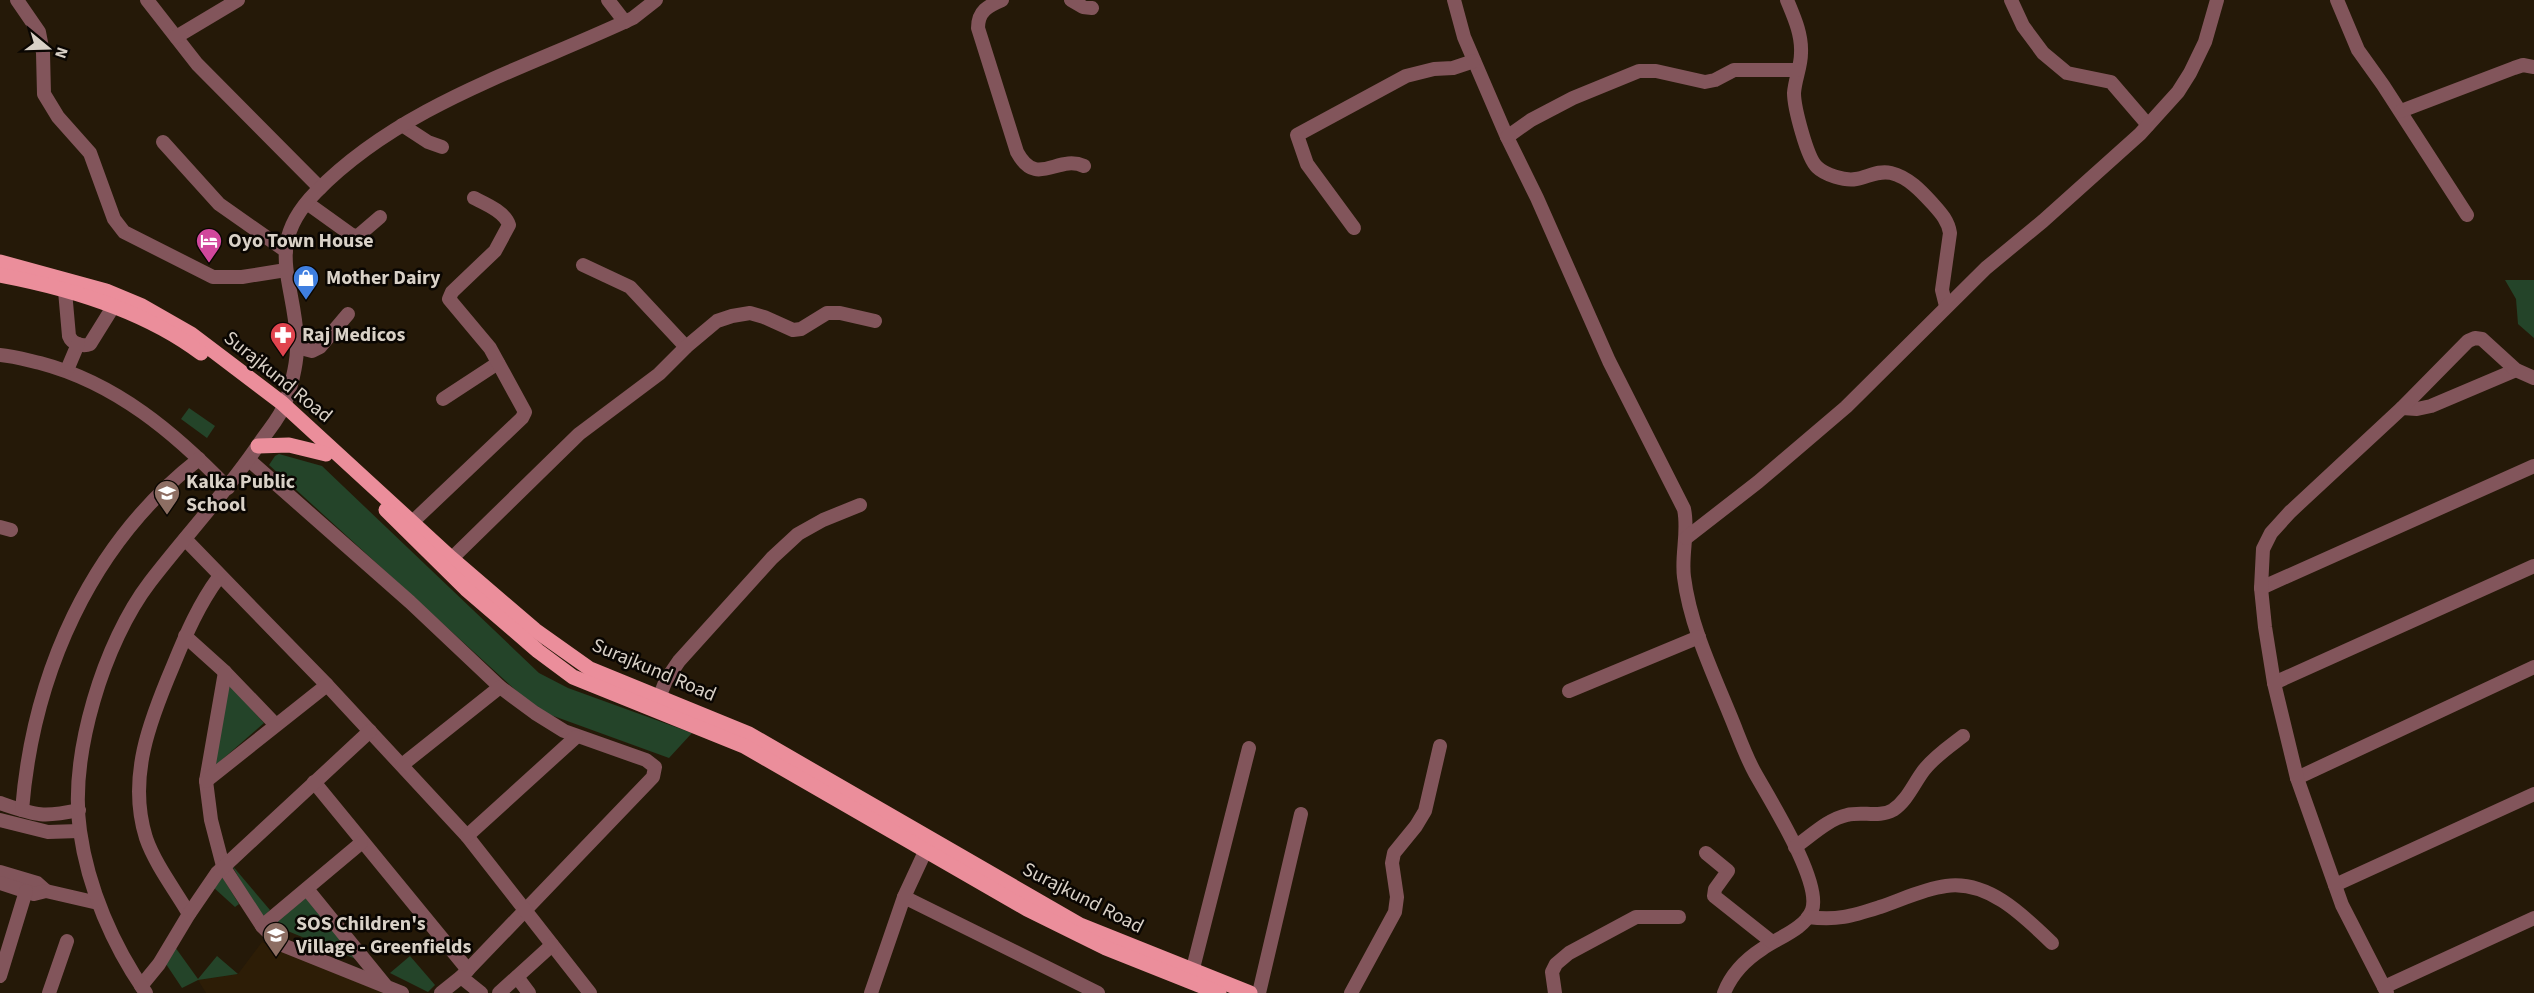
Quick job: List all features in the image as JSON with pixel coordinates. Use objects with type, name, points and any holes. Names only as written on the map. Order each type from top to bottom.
[{"type":"main road","name":"Surajkund Road","points":[[0,262],[97,288],[142,306],[191,334],[282,410],[409,525],[538,651],[573,677],[744,746],[1080,925],[1191,977],[1219,993]]},
{"type":"main road","name":"Surajkund Road","points":[[0,275],[65,291],[113,307],[158,326],[282,410],[326,454],[409,525]]},
{"type":"main road","points":[[258,446],[289,445],[326,454]]},
{"type":"main road","name":"Surajkund Road","points":[[447,563],[565,654],[608,678],[749,734],[928,845]]},
{"type":"main road","name":"Surajkund Road","points":[[1191,977],[1250,993]]},
{"type":"street","points":[[17,0],[39,32],[43,53],[44,94],[58,117],[90,153],[114,219],[124,232],[213,277],[242,277],[286,270]]},
{"type":"street","points":[[147,0],[205,72],[320,188]]},
{"type":"street","points":[[176,37],[238,0]]},
{"type":"street","points":[[608,0],[625,22]]},
{"type":"street","points":[[370,731],[223,866],[189,914],[143,990],[114,938],[98,903],[80,831],[78,786],[87,728],[108,655],[137,600],[228,488],[282,410],[297,347],[286,270],[289,228],[320,188],[402,125],[473,87],[625,22],[640,14],[656,0]]},
{"type":"street","points":[[1002,0],[982,12],[978,28],[1017,152],[1028,166],[1036,170],[1070,163],[1084,166]]},
{"type":"street","points":[[1071,0],[1083,7],[1092,8]]},
{"type":"street","points":[[1454,0],[1474,61],[1542,208],[1609,362],[1684,509],[1686,538],[1684,579],[1699,637],[1754,770],[1795,847],[1812,893],[1813,905],[1808,917],[1796,928],[1755,954],[1733,976],[1724,993]]},
{"type":"street","points":[[1787,0],[1799,34],[1801,53],[1794,92],[1796,113],[1817,168],[1836,176],[1852,179],[1883,172],[1895,174],[1923,193],[1946,220],[1950,233],[1942,290],[1946,306]]},
{"type":"street","points":[[2011,0],[2023,26],[2043,53],[2067,73],[2114,84],[2148,125]]},
{"type":"street","points":[[1686,538],[1758,482],[1846,407],[1946,306],[2148,125],[2178,92],[2190,73],[2205,42],[2217,0]]},
{"type":"street","points":[[2337,0],[2358,50],[2401,111],[2467,215]]},
{"type":"street","points":[[1354,228],[1307,164],[1297,135],[1406,76],[1434,69],[1453,68],[1474,61]]},
{"type":"street","points":[[2401,111],[2523,65],[2534,67]]},
{"type":"street","points":[[1508,137],[1531,120],[1574,98],[1639,71],[1656,71],[1705,82],[1734,70],[1798,70]]},
{"type":"street","points":[[402,125],[428,142],[442,147]]},
{"type":"street","points":[[163,142],[219,204],[286,251]]},
{"type":"street","points":[[409,525],[523,416],[524,407],[490,348],[449,299],[452,292],[495,251],[509,225],[508,221],[498,212],[474,198]]},
{"type":"street","points":[[307,203],[353,236],[359,235],[380,217]]},
{"type":"street","points":[[583,265],[630,287],[686,347]]},
{"type":"street","points":[[65,291],[69,336],[78,344],[85,346],[90,344],[113,307]]},
{"type":"street","points":[[447,563],[579,434],[659,374],[717,321],[744,314],[764,317],[793,330],[804,328],[827,313],[840,313],[876,321]]},
{"type":"street","points":[[297,347],[308,351],[317,349],[348,314]]},
{"type":"street","points":[[2534,378],[2516,370],[2482,339],[2475,338],[2468,341],[2402,408],[2290,512],[2271,533],[2263,549],[2261,588],[2274,683],[2297,778],[2342,904],[2386,990],[2534,918]]},
{"type":"street","points":[[67,370],[78,344]]},
{"type":"street","points":[[0,355],[67,370],[97,384],[143,411],[199,459],[228,488]]},
{"type":"street","points":[[443,399],[498,363]]},
{"type":"street","points":[[2402,408],[2417,409],[2431,406],[2516,370]]},
{"type":"street","points":[[22,810],[32,734],[71,618],[88,585],[129,530],[164,489],[199,459]]},
{"type":"street","points":[[249,460],[410,602],[500,687],[534,713],[576,737],[646,760],[655,767],[655,773],[464,973],[441,993]]},
{"type":"street","points":[[2261,588],[2534,466]]},
{"type":"street","points":[[658,698],[666,680],[679,662],[772,558],[803,531],[860,505]]},
{"type":"street","points":[[185,539],[219,577],[327,685],[467,836],[590,993]]},
{"type":"street","points":[[2274,683],[2534,566]]},
{"type":"street","points":[[189,914],[146,838],[138,787],[150,723],[199,605],[219,577]]},
{"type":"street","points":[[185,636],[225,672],[275,724]]},
{"type":"street","points":[[1569,692],[1699,637]]},
{"type":"street","points":[[2297,778],[2534,667]]},
{"type":"street","points":[[225,672],[206,781],[211,820],[223,866],[262,926],[280,944],[402,993]]},
{"type":"street","points":[[206,781],[327,685]]},
{"type":"street","points":[[402,765],[500,687]]},
{"type":"street","points":[[1795,847],[1841,817],[1857,813],[1879,814],[1894,809],[1936,757],[1963,736]]},
{"type":"street","points":[[467,836],[576,737]]},
{"type":"street","points":[[1351,993],[1394,917],[1397,902],[1392,863],[1394,853],[1425,811],[1440,746]]},
{"type":"street","points":[[1191,977],[1249,748]]},
{"type":"street","points":[[314,782],[481,993]]},
{"type":"street","points":[[2335,885],[2534,794]]},
{"type":"street","points":[[0,803],[49,817],[79,810]]},
{"type":"street","points":[[1259,993],[1301,814]]},
{"type":"street","points":[[0,820],[48,832],[80,831]]},
{"type":"street","points":[[262,926],[362,843]]},
{"type":"street","points":[[874,992],[904,897],[928,845]]},
{"type":"street","points":[[1706,853],[1728,871],[1714,891],[1716,898],[1772,942]]},
{"type":"street","points":[[0,872],[37,883],[46,891]]},
{"type":"street","points":[[0,883],[34,894],[46,891],[98,903]]},
{"type":"street","points":[[1808,917],[1837,920],[1932,889],[1963,885],[1985,892],[2015,910],[2052,943]]},
{"type":"street","points":[[308,889],[385,985]]},
{"type":"street","points":[[0,976],[26,891]]},
{"type":"street","points":[[904,897],[1098,993]]},
{"type":"street","points":[[1555,993],[1552,972],[1560,960],[1569,953],[1636,917],[1678,917]]},
{"type":"street","points":[[49,993],[67,941]]},
{"type":"street","points":[[499,993],[552,945]]},
{"type":"street","points":[[517,976],[529,993]]},
{"type":"shaded area","name":"SOS Children's Village - Greenfields","points":[[262,942],[391,993],[206,993],[198,980],[238,974]]},
{"type":"green space","points":[[2505,280],[2534,280],[2534,338],[2518,324],[2516,299]]},
{"type":"green space","points":[[189,408],[215,426],[207,438],[181,419]]},
{"type":"green space","points":[[279,454],[322,466],[539,673],[568,688],[692,733],[669,758],[548,714],[521,695],[269,465]]},
{"type":"green space","points":[[228,683],[264,723],[209,771]]},
{"type":"green space","points":[[231,864],[270,910],[262,918]]},
{"type":"green space","points":[[221,875],[239,904],[235,907],[213,887]]},
{"type":"green space","points":[[306,896],[363,962],[273,925]]},
{"type":"green space","points":[[175,947],[198,979],[217,956],[238,974],[198,980],[182,988],[166,964]]},
{"type":"green space","points":[[410,956],[435,985],[428,992],[390,973]]},
{"type":"place","name":"Oyo Town House","points":[[209,264]]},
{"type":"place","name":"Mother Dairy","points":[[306,301]]},
{"type":"place","name":"Raj Medicos","points":[[283,358]]},
{"type":"place","name":"Kalka Public School","points":[[167,516]]},
{"type":"place","name":"SOS Children's Village - Greenfields","points":[[276,958]]}]
